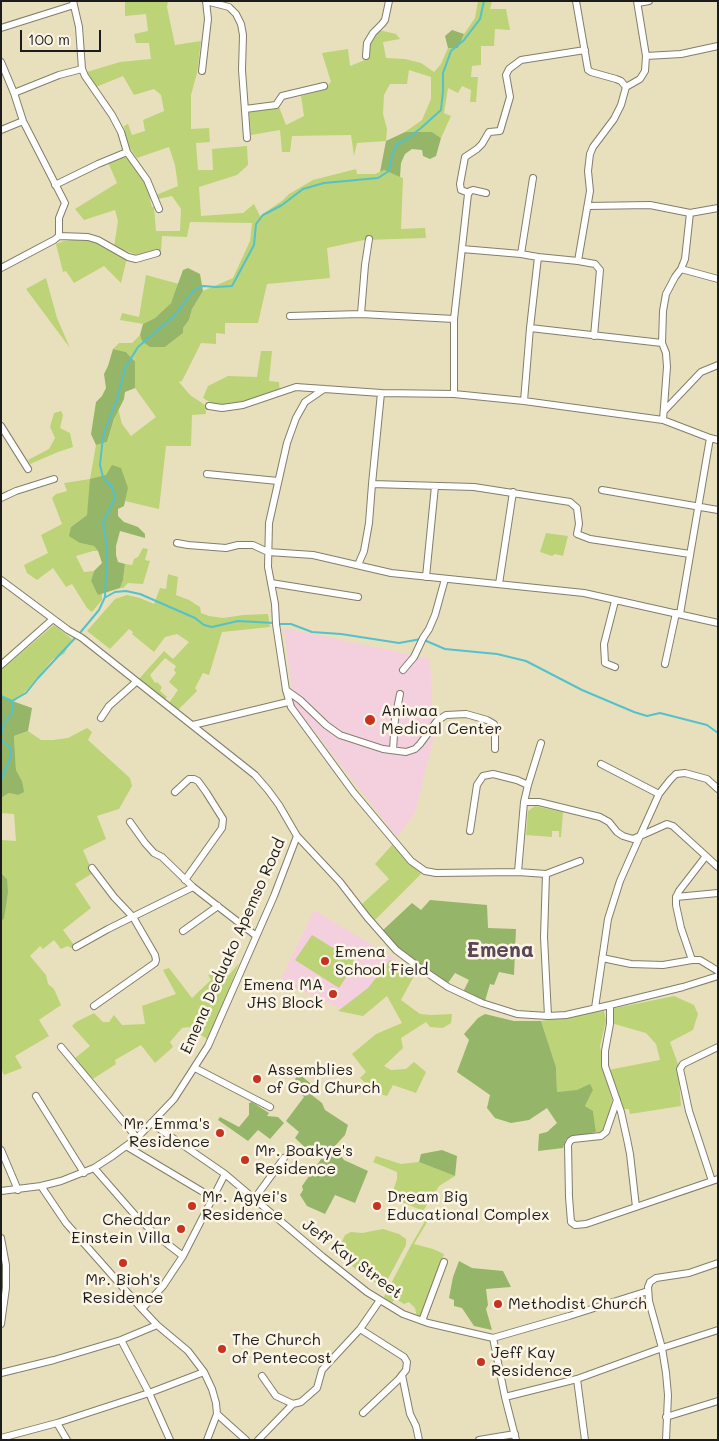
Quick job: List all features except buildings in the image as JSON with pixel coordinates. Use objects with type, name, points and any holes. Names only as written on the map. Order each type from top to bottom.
[{"type":"street","points":[[202,71],[208,19],[206,1],[230,7],[241,24],[243,35],[244,109],[248,138]]},
{"type":"street","points":[[366,56],[367,43],[385,20],[389,1]]},
{"type":"street","points":[[576,1],[587,68],[589,71],[621,81],[626,87]]},
{"type":"street","points":[[578,262],[590,190],[588,171],[590,154],[614,119],[626,87],[643,76],[646,56],[637,2],[649,1]]},
{"type":"street","points":[[1,28],[74,3],[79,27],[82,69],[112,115],[121,132],[127,152],[147,180],[159,209]]},
{"type":"street","points":[[646,56],[681,54],[718,46]]},
{"type":"street","points":[[469,193],[461,190],[460,184],[464,157],[482,144],[489,132],[500,132],[510,96],[506,75],[509,69],[521,60],[585,50]]},
{"type":"street","points":[[1,62],[23,121],[65,204],[58,218],[59,236]]},
{"type":"street","points":[[14,93],[59,75],[82,69]]},
{"type":"street","points":[[244,109],[276,106],[282,96],[324,86]]},
{"type":"street","points":[[1,130],[23,121]]},
{"type":"street","points":[[55,185],[127,152]]},
{"type":"street","points":[[521,254],[533,178]]},
{"type":"street","points":[[469,193],[473,190],[486,192]]},
{"type":"street","points":[[454,394],[454,319],[469,193]]},
{"type":"street","points":[[588,206],[650,205],[690,213],[718,208]]},
{"type":"street","points":[[663,420],[668,367],[662,343],[662,311],[666,294],[685,259],[690,213]]},
{"type":"street","points":[[1,268],[59,236],[88,237],[98,240],[128,257],[136,259],[157,253]]},
{"type":"street","points":[[361,314],[369,239]]},
{"type":"street","points":[[462,249],[521,254],[595,264],[600,270],[594,336]]},
{"type":"street","points":[[524,401],[538,257]]},
{"type":"street","points":[[681,269],[718,279]]},
{"type":"street","points":[[290,316],[361,314],[454,319]]},
{"type":"street","points":[[530,328],[662,343]]},
{"type":"street","points":[[664,411],[701,372],[718,365]]},
{"type":"street","points":[[209,406],[222,408],[242,405],[296,388],[381,393],[454,394],[524,401],[663,420],[718,440]]},
{"type":"street","points":[[324,389],[305,402],[299,410],[287,443],[269,523],[268,552],[271,583],[288,702],[354,793],[411,861],[425,871],[436,873],[518,872],[546,874],[580,861]]},
{"type":"street","points":[[358,565],[364,551],[369,523],[381,393]]},
{"type":"street","points":[[1,426],[28,469]]},
{"type":"street","points":[[666,664],[690,554],[710,438]]},
{"type":"street","points":[[207,474],[278,481]]},
{"type":"street","points":[[1,498],[16,491],[54,479]]},
{"type":"street","points":[[372,484],[474,487],[570,502],[576,508],[577,534],[590,539],[690,554]]},
{"type":"street","points":[[426,576],[435,486]]},
{"type":"street","points":[[602,490],[718,510]]},
{"type":"street","points":[[499,584],[513,492]]},
{"type":"street","points":[[177,543],[226,548],[238,545],[253,545],[268,552],[313,556],[391,573],[584,593],[718,623]]},
{"type":"street","points":[[403,670],[414,657],[435,616],[445,579]]},
{"type":"street","points":[[1,580],[68,630],[82,638],[255,775],[279,805],[297,836],[340,882],[396,950],[448,987],[482,1003],[517,1014],[548,1016],[566,1015],[610,1005],[683,987],[718,976]]},
{"type":"street","points":[[271,583],[358,597]]},
{"type":"street","points":[[615,667],[605,663],[604,644],[616,601]]},
{"type":"street","points":[[1,665],[53,619]]},
{"type":"street","points":[[101,718],[109,706],[136,682]]},
{"type":"street","points":[[286,690],[340,735],[383,750],[406,752],[415,749],[438,721],[446,715],[466,714],[494,724],[496,729],[495,750]]},
{"type":"street","points":[[393,750],[395,719],[400,694]]},
{"type":"street","points":[[193,725],[288,702]]},
{"type":"street","points":[[518,872],[524,802],[541,743]]},
{"type":"street","points":[[601,764],[658,794]]},
{"type":"street","points":[[470,831],[477,785],[483,776],[493,774],[518,780],[528,785]]},
{"type":"street","points":[[595,1008],[608,919],[620,881],[658,794],[676,774],[685,774],[707,780],[718,789]]},
{"type":"street","points":[[175,792],[189,779],[194,778],[206,792],[223,820],[222,828],[185,880]]},
{"type":"street","points":[[524,802],[539,802],[600,817],[609,822],[617,832],[633,839],[667,824],[674,826],[718,867]]},
{"type":"street","points":[[130,822],[145,844],[154,853],[162,857],[193,887],[256,935]]},
{"type":"street","name":"Emena Deduako Apemso Road","points":[[1,1191],[41,1186],[94,1168],[111,1158],[136,1138],[174,1099],[208,1046],[274,896],[297,836]]},
{"type":"street","points":[[692,960],[677,913],[676,897],[706,856]]},
{"type":"street","points":[[92,868],[114,897],[133,917],[156,960],[94,1006]]},
{"type":"street","points":[[546,874],[544,937],[548,1016]]},
{"type":"street","points":[[76,947],[193,887]]},
{"type":"street","points":[[676,897],[718,893]]},
{"type":"street","points":[[183,930],[218,906]]},
{"type":"street","points":[[602,958],[631,964],[663,965],[700,960],[718,971]]},
{"type":"street","points":[[610,1005],[610,1024],[605,1051],[606,1066],[617,1100],[630,1154],[636,1207]]},
{"type":"street","points":[[61,1047],[136,1138]]},
{"type":"street","points":[[617,1100],[606,1132],[601,1136],[573,1139],[568,1145],[569,1198],[574,1225],[580,1226],[715,1180],[689,1111],[680,1069],[683,1064],[718,1047]]},
{"type":"street","points":[[195,1068],[270,1107]]},
{"type":"street","points":[[36,1096],[84,1172]]},
{"type":"street","name":"Jeff Kay Street","points":[[151,1123],[225,1174],[367,1292],[403,1314],[422,1321],[493,1338]]},
{"type":"street","points":[[126,1146],[213,1198]]},
{"type":"street","points":[[1,1150],[18,1190]]},
{"type":"street","points":[[255,1198],[284,1158]]},
{"type":"street","points":[[94,1168],[157,1236],[183,1256]]},
{"type":"street","points":[[142,1310],[163,1286],[183,1256],[225,1174]]},
{"type":"street","points":[[41,1186],[66,1223],[142,1310],[188,1352],[204,1372],[212,1389],[217,1414],[207,1440]]},
{"type":"street","points":[[1,1238],[6,1265],[6,1288],[2,1321]]},
{"type":"street","points":[[422,1321],[444,1262]]},
{"type":"street","points":[[666,1440],[668,1394],[666,1373],[662,1348],[649,1301],[648,1287],[650,1282],[656,1278],[689,1273],[718,1263]]},
{"type":"street","points":[[479,1440],[516,1437],[505,1397],[493,1338],[648,1291]]},
{"type":"street","points":[[258,1440],[293,1404],[301,1402],[317,1388],[322,1370],[360,1329],[380,1300]]},
{"type":"street","points":[[1,1373],[121,1340],[157,1325]]},
{"type":"street","points":[[360,1329],[404,1357],[407,1362],[406,1370],[402,1375],[363,1413]]},
{"type":"street","points":[[505,1397],[577,1379],[718,1330]]},
{"type":"street","points":[[121,1340],[149,1393],[170,1440]]},
{"type":"street","points":[[1,1438],[57,1423],[149,1393],[204,1372]]},
{"type":"street","points":[[402,1375],[410,1414],[416,1426],[419,1440]]},
{"type":"street","points":[[262,1376],[276,1396],[293,1404]]},
{"type":"street","points":[[577,1379],[585,1440]]},
{"type":"street","points":[[666,1416],[718,1401]]},
{"type":"street","points":[[217,1414],[246,1440]]},
{"type":"street","points":[[57,1423],[67,1440]]},
{"type":"shaded area","name":"Aniwaa Medical Center","points":[[284,628],[430,659],[434,736],[415,813],[397,837],[294,705]]},
{"type":"shaded area","points":[[314,910],[397,960],[346,1011],[280,981]]},
{"type":"green space","points":[[125,1],[168,1],[167,7],[175,45],[201,41],[197,73],[191,95],[191,129],[209,128],[210,142],[196,143],[198,170],[213,170],[212,149],[247,146],[248,165],[237,175],[199,187],[201,216],[243,213],[254,204],[260,216],[289,194],[313,180],[356,169],[357,174],[375,174],[384,170],[403,178],[401,229],[425,228],[426,238],[364,240],[327,248],[330,278],[267,284],[258,323],[225,323],[225,334],[216,333],[216,344],[201,343],[182,381],[179,382],[190,395],[205,405],[206,414],[192,415],[191,446],[166,446],[159,509],[125,501],[128,487],[89,504],[87,515],[71,527],[80,543],[94,546],[98,551],[76,556],[84,572],[94,571],[91,581],[98,594],[102,594],[102,600],[92,612],[87,608],[72,584],[66,587],[53,568],[37,580],[27,573],[24,565],[48,553],[41,535],[62,524],[52,498],[56,494],[67,491],[64,483],[90,479],[96,445],[107,442],[118,408],[122,424],[131,436],[156,417],[135,388],[135,360],[126,352],[113,349],[119,343],[132,343],[140,335],[142,341],[165,347],[183,333],[183,328],[189,320],[192,309],[203,291],[233,278],[250,241],[252,223],[190,222],[187,237],[162,236],[161,252],[156,255],[138,255],[114,247],[118,221],[115,210],[84,220],[75,209],[117,183],[108,162],[126,154],[141,174],[152,198],[150,199],[152,207],[154,207],[156,231],[180,231],[181,209],[172,196],[158,199],[156,195],[178,186],[175,165],[169,147],[137,158],[127,144],[124,126],[128,124],[132,135],[145,131],[143,120],[164,111],[161,95],[154,89],[134,95],[123,76],[96,87],[87,72],[120,62],[151,59],[149,43],[136,43],[134,34],[148,31],[146,14],[125,16]]},
{"type":"green space","points":[[478,1],[492,1],[490,9],[506,9],[510,30],[495,29],[494,46],[481,46],[481,65],[472,66],[471,77],[478,77],[476,102],[470,102],[471,90],[462,86],[458,93],[448,88],[444,113],[451,116],[441,138],[432,132],[405,132],[422,120],[431,99],[431,77],[409,70],[407,84],[390,84],[384,95],[383,114],[387,129],[386,141],[357,143],[354,156],[351,135],[292,136],[290,152],[282,152],[280,130],[251,135],[249,111],[279,107],[286,125],[304,116],[301,96],[323,90],[331,82],[322,53],[348,49],[350,66],[365,60],[370,45],[379,30],[396,34],[400,39],[383,42],[386,58],[405,59],[421,63],[434,72],[441,64],[448,48],[458,48],[464,34],[475,18]]},
{"type":"green space","points":[[452,30],[464,34],[458,48],[448,48],[445,36]]},
{"type":"green space","points":[[405,132],[432,132],[441,138],[436,156],[430,159],[423,156],[422,150],[412,149],[405,154],[401,163],[400,177],[384,170],[380,172],[386,141]]},
{"type":"green space","points":[[81,239],[95,242],[127,258],[121,283],[104,266],[74,283],[66,271],[63,272],[56,244]]},
{"type":"green space","points":[[188,268],[200,274],[203,291],[192,309],[189,320],[183,328],[183,333],[165,347],[150,347],[142,341],[140,335],[143,324],[155,318],[171,303],[183,270]]},
{"type":"green space","points":[[146,275],[179,284],[171,303],[155,318],[143,324],[120,320],[122,313],[139,317]]},
{"type":"green space","points":[[46,278],[57,318],[70,348],[26,289]]},
{"type":"green space","points":[[113,349],[126,352],[135,361],[135,388],[125,392],[107,442],[96,445],[91,434],[96,402],[106,388],[104,374]]},
{"type":"green space","points":[[261,351],[272,351],[269,381],[279,382],[280,395],[226,405],[213,404],[203,398],[208,386],[228,376],[257,377]]},
{"type":"green space","points":[[61,411],[63,415],[60,428],[70,433],[73,447],[30,464],[28,460],[49,449],[55,438],[50,427],[54,413]]},
{"type":"green space","points":[[112,465],[121,468],[128,488],[124,506],[118,509],[118,516],[124,522],[138,527],[145,534],[145,538],[120,531],[116,555],[118,562],[125,564],[123,580],[120,588],[98,595],[91,581],[94,571],[102,563],[98,551],[94,546],[80,543],[69,536],[71,527],[87,515],[90,479],[106,475]]},
{"type":"green space","points":[[546,533],[568,536],[563,556],[555,554],[552,556],[540,552]]},
{"type":"green space","points":[[143,548],[148,549],[145,560],[150,561],[143,584],[128,583],[123,588],[120,588],[125,564],[132,565],[134,559],[138,557]]},
{"type":"green space","points":[[168,574],[178,577],[176,595],[200,607],[201,613],[223,618],[268,614],[270,627],[222,632],[209,675],[203,673],[195,688],[197,691],[177,711],[168,704],[178,690],[169,682],[176,673],[174,670],[176,666],[165,658],[150,675],[155,683],[157,682],[162,687],[160,691],[167,697],[164,701],[138,680],[164,651],[173,659],[189,642],[177,634],[165,637],[154,652],[132,634],[133,632],[129,629],[110,649],[87,631],[115,599],[127,595],[154,604],[160,588],[166,589]]},
{"type":"green space","points":[[54,625],[72,639],[64,654],[53,659],[27,690],[14,702],[1,697],[1,670]]},
{"type":"green space","points":[[1,697],[32,708],[28,731],[14,736],[16,770],[22,781],[24,792],[18,795],[9,793],[1,798]]},
{"type":"green space","points":[[87,728],[92,732],[88,740],[130,778],[132,786],[119,809],[97,816],[106,839],[83,850],[93,873],[75,884],[91,908],[63,930],[74,945],[72,948],[67,946],[61,949],[54,940],[43,949],[40,946],[30,956],[46,975],[48,984],[54,989],[61,1005],[39,1020],[49,1036],[15,1056],[22,1068],[4,1075],[1,1068],[1,921],[4,919],[7,879],[1,873],[1,840],[16,841],[14,814],[1,813],[1,798],[9,793],[18,795],[22,781],[16,770],[14,736],[28,731],[41,740],[53,740],[68,738]]},
{"type":"green space","points":[[535,806],[563,812],[561,837],[559,837],[559,831],[552,831],[552,837],[526,835],[528,811]]},
{"type":"green space","points":[[392,845],[422,873],[374,921],[361,905],[389,879],[375,864]]},
{"type":"green space","points":[[1,873],[7,879],[8,892],[4,919],[1,921]]},
{"type":"green space","points":[[430,900],[487,905],[488,928],[516,929],[514,975],[499,972],[494,985],[490,984],[485,1001],[463,992],[469,980],[455,973],[448,983],[400,950],[382,931],[412,903],[421,910]]},
{"type":"green space","name":"Emena School Field","points":[[312,935],[356,962],[339,988],[295,960]]},
{"type":"green space","points":[[390,960],[409,968],[415,974],[401,1000],[420,1014],[452,1014],[451,1023],[443,1028],[430,1027],[426,1022],[401,1038],[403,1048],[384,1066],[391,1070],[406,1069],[414,1062],[426,1072],[416,1093],[393,1085],[387,1096],[368,1090],[370,1087],[360,1078],[366,1072],[352,1054],[376,1034],[402,1023],[387,996],[363,1016],[338,1011],[368,988]]},
{"type":"green space","points":[[239,963],[214,1027],[207,1039],[189,1027],[182,1028],[170,1042],[173,1047],[155,1063],[141,1045],[115,1060],[116,1064],[93,1079],[74,1059],[90,1046],[72,1026],[76,1022],[94,1013],[103,1022],[109,1022],[114,1015],[122,1025],[145,1024],[142,1006],[176,994],[163,970],[169,968],[192,998],[211,980],[208,975],[213,974],[221,978],[229,975]]},
{"type":"green space","points":[[674,996],[694,1005],[698,1014],[693,1030],[670,1042],[678,1064],[681,1106],[630,1114],[629,1109],[623,1109],[608,1070],[660,1060],[656,1044],[646,1033],[611,1023],[611,1009]]},
{"type":"green space","points":[[604,1011],[606,1021],[600,1046],[603,1067],[612,1100],[607,1124],[602,1132],[596,1132],[593,1111],[585,1106],[593,1090],[557,1092],[556,1067],[541,1021]]},
{"type":"green space","points":[[485,1014],[514,1021],[541,1021],[556,1067],[557,1092],[577,1090],[590,1084],[593,1090],[585,1106],[593,1111],[596,1132],[566,1139],[563,1148],[538,1151],[539,1134],[547,1132],[557,1123],[547,1108],[529,1120],[511,1123],[495,1118],[487,1108],[490,1095],[457,1072],[469,1040],[464,1034],[478,1018]]},
{"type":"green space","points":[[299,1074],[310,1083],[313,1096],[322,1103],[325,1110],[348,1125],[345,1135],[334,1147],[344,1160],[368,1171],[355,1203],[335,1195],[325,1214],[307,1206],[300,1195],[303,1190],[302,1186],[324,1155],[316,1148],[310,1152],[295,1138],[299,1132],[286,1121],[304,1097],[291,1084]]},
{"type":"green space","points":[[252,1102],[269,1113],[267,1116],[278,1117],[284,1123],[270,1139],[258,1130],[248,1141],[218,1120],[220,1117],[239,1127],[249,1115],[249,1103]]},
{"type":"green space","points":[[442,1150],[457,1156],[455,1176],[419,1162],[421,1154]]},
{"type":"green space","points":[[376,1156],[401,1164],[419,1162],[455,1176],[439,1186],[423,1211],[391,1197],[397,1179],[397,1172],[373,1162]]},
{"type":"green space","points":[[429,1214],[432,1214],[414,1244],[444,1254],[421,1318],[417,1317],[415,1308],[409,1302],[404,1304],[396,1299],[391,1303],[384,1297]]},
{"type":"green space","points":[[383,1229],[399,1234],[406,1239],[406,1245],[383,1288],[336,1255],[345,1235],[351,1232],[362,1233]]},
{"type":"green space","points":[[459,1261],[472,1268],[503,1271],[511,1287],[486,1289],[488,1305],[486,1309],[492,1330],[474,1326],[462,1308],[454,1306],[454,1300],[449,1298],[453,1277]]},
{"type":"waterway","points":[[79,634],[99,610],[105,597],[107,548],[103,522],[115,498],[112,487],[103,477],[100,465],[103,436],[117,399],[125,368],[138,347],[174,316],[194,290],[203,286],[232,286],[254,245],[256,224],[263,215],[282,205],[303,189],[324,183],[378,178],[389,171],[392,155],[397,144],[407,139],[441,110],[443,73],[451,51],[464,40],[480,19],[484,1]]},
{"type":"waterway","points":[[106,597],[115,592],[126,591],[140,594],[195,618],[204,625],[212,627],[238,621],[274,623]]},
{"type":"waterway","points":[[278,624],[291,624],[312,632],[341,634],[399,643],[421,639]]},
{"type":"waterway","points":[[1,736],[4,723],[12,713],[12,701],[26,693],[76,637]]},
{"type":"waterway","points":[[424,640],[445,649],[497,654],[526,661],[582,690],[634,712],[647,716],[660,713],[707,725],[718,733]]},
{"type":"waterway","points":[[1,696],[12,701]]},
{"type":"waterway","points":[[1,740],[11,748],[10,759],[1,780]]},
{"type":"place","name":"Aniwaa Medical Center","points":[[370,720]]},
{"type":"place","name":"Emena School Field","points":[[325,961]]},
{"type":"place","name":"Emena MA JHS Block","points":[[333,994]]},
{"type":"place","name":"Assemblies of God Church","points":[[257,1079]]},
{"type":"place","name":"Mr. Emma's Residence","points":[[220,1133]]},
{"type":"place","name":"Mr. Boakye's Residence","points":[[245,1160]]},
{"type":"place","name":"Mr. Agyei's Residence","points":[[192,1206]]},
{"type":"place","name":"Dream Big Educational Complex","points":[[377,1206]]},
{"type":"place","name":"Cheddar Einstein Villa","points":[[181,1229]]},
{"type":"place","name":"Mr. Bioh's Residence","points":[[123,1263]]},
{"type":"place","name":"Methodist Church","points":[[498,1304]]},
{"type":"place","name":"The Church of Pentecost","points":[[222,1349]]},
{"type":"place","name":"Jeff Kay Residence","points":[[481,1362]]},
{"type":"district","name":"Emena","points":[[500,951]]}]
